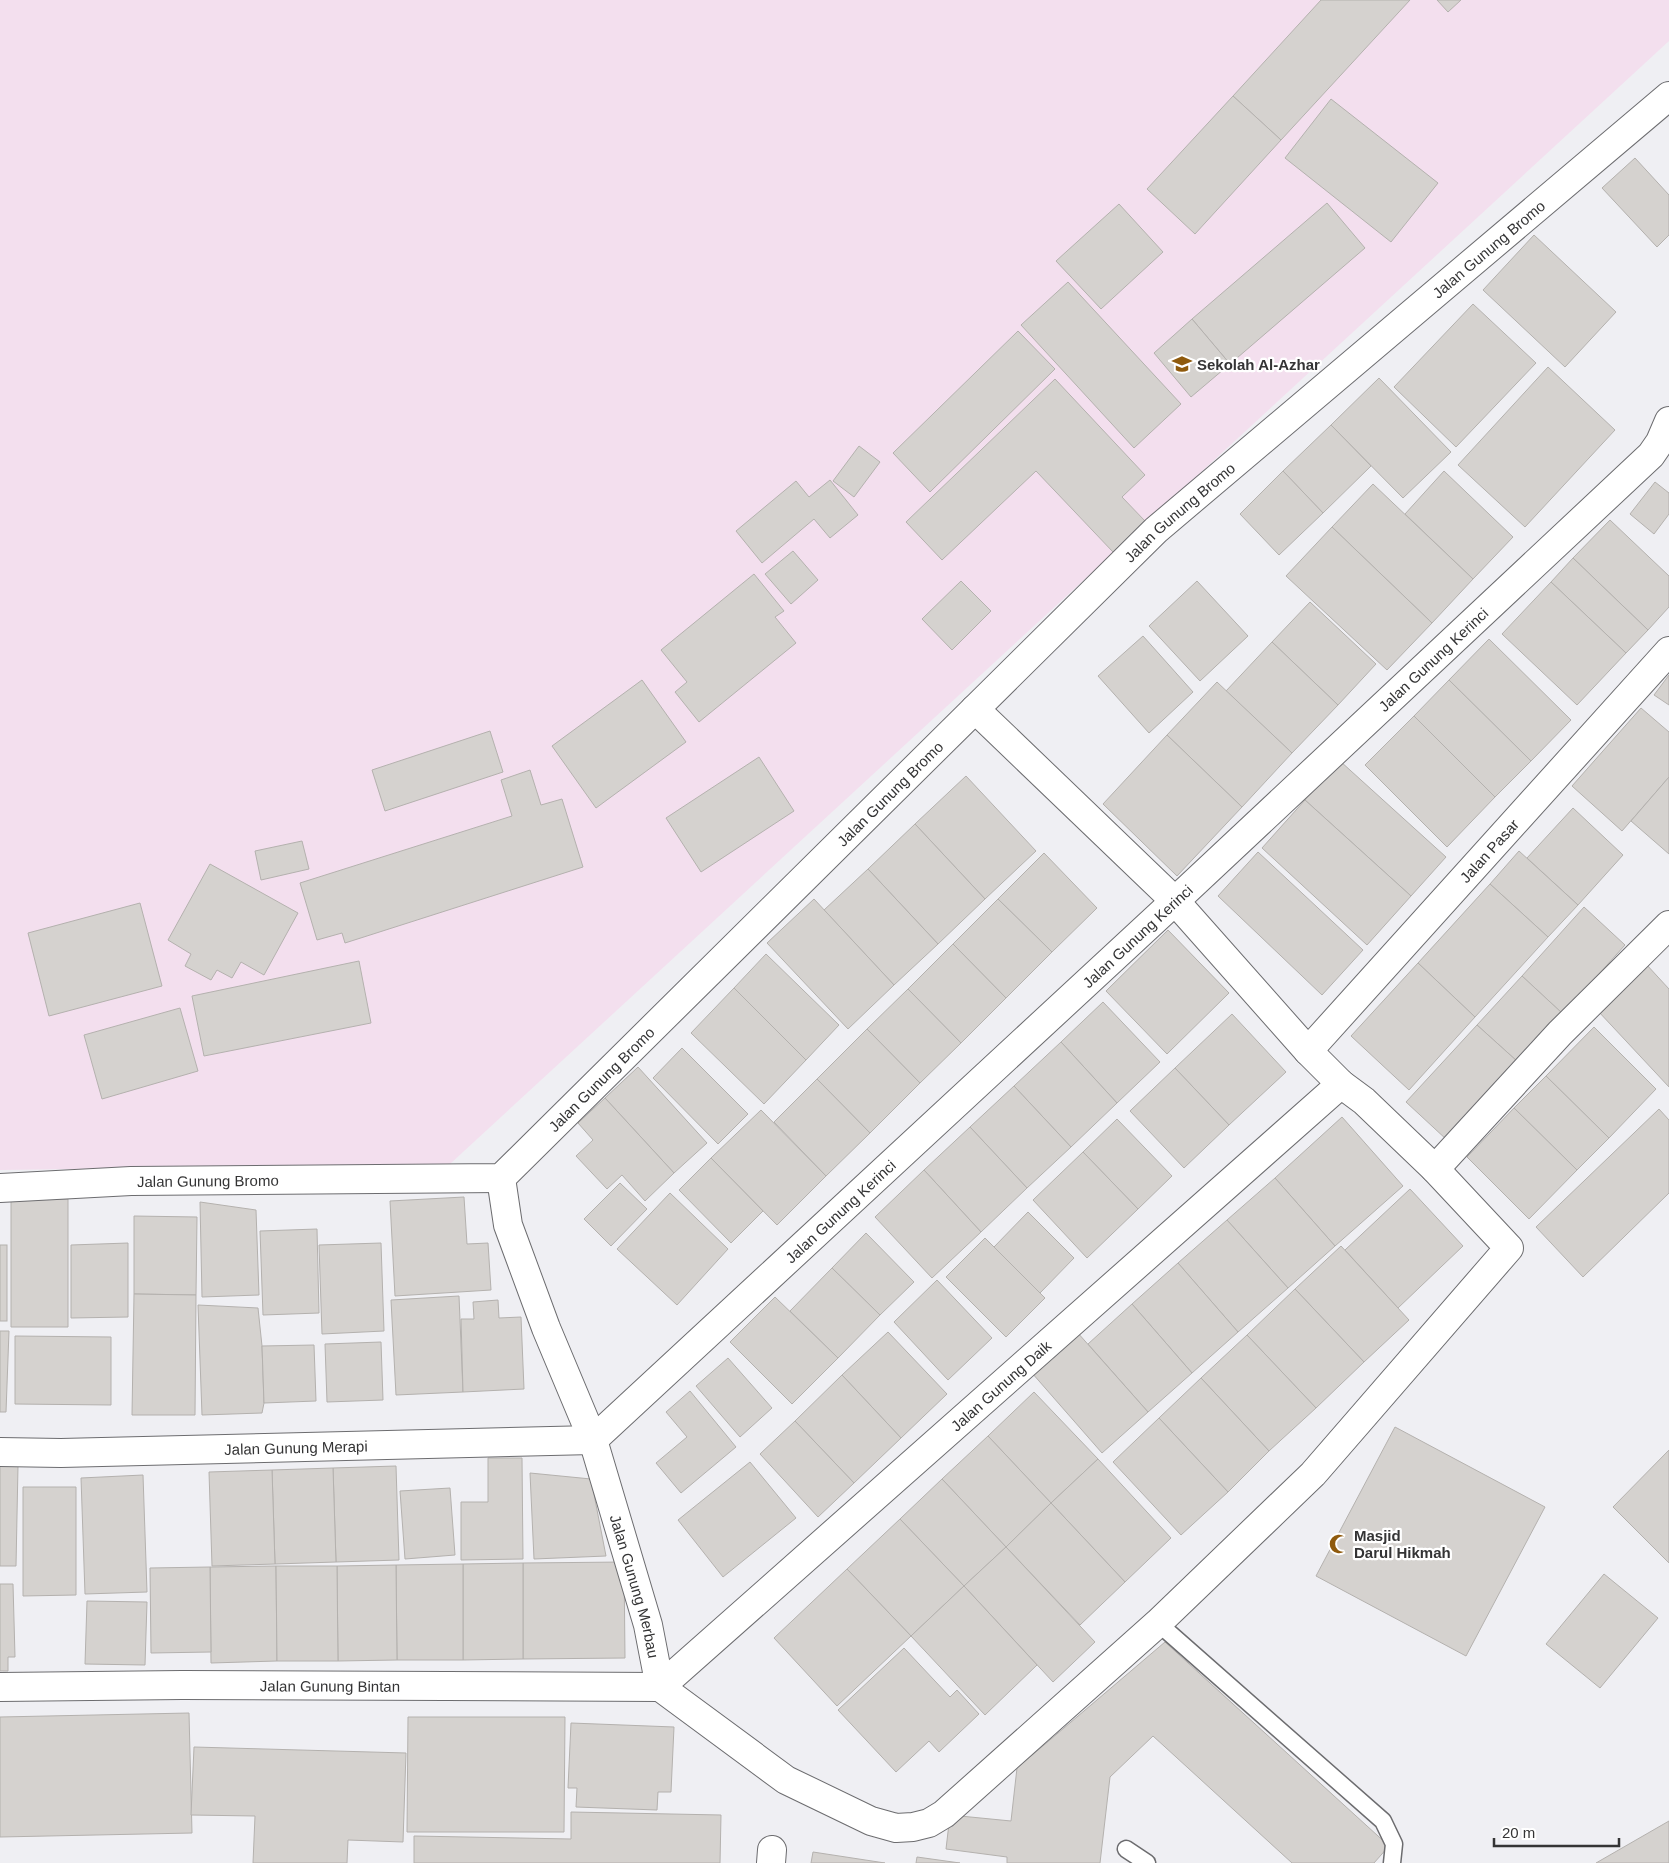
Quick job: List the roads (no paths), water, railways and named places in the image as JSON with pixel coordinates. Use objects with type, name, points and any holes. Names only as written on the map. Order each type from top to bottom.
[{"type":"street","name":"Jalan Gunung Bromo","points":[[0,1188],[131,1181],[501,1178],[1156,530],[1669,96]]},
{"type":"street","name":"Jalan Gunung Kerinci","points":[[593,1440],[1652,455],[1669,421]]},
{"type":"street","name":"Jalan Pasar","points":[[1308,1050],[1669,651]]},
{"type":"street","points":[[660,1687],[786,1780],[870,1821],[896,1828],[913,1827],[929,1823],[944,1814],[1158,1623],[1313,1474],[1509,1248],[1435,1169],[1364,1101],[1341,1084],[1308,1050],[1174,901],[975,709]]},
{"type":"street","points":[[1435,1169],[1560,1033],[1669,925]]},
{"type":"street","name":"Jalan Gunung Daik","points":[[660,1687],[1341,1084]]},
{"type":"street","name":"Jalan Gunung Merbau","points":[[501,1178],[508,1225],[546,1328],[593,1440],[648,1625],[660,1687]]},
{"type":"street","name":"Jalan Gunung Merapi","points":[[0,1452],[61,1453],[593,1440]]},
{"type":"street","name":"Jalan Gunung Bintan","points":[[0,1687],[192,1685],[660,1687]]},
{"type":"lane","points":[[1158,1623],[1383,1821],[1394,1844],[1392,1863]]},
{"type":"lane","points":[[1126,1849],[1147,1863]]},
{"type":"place","name":"Sekolah Al-Azhar","points":[[1182,364]]},
{"type":"place","name":"Masjid Darul Hikmah","points":[[1339,1544]]}]
